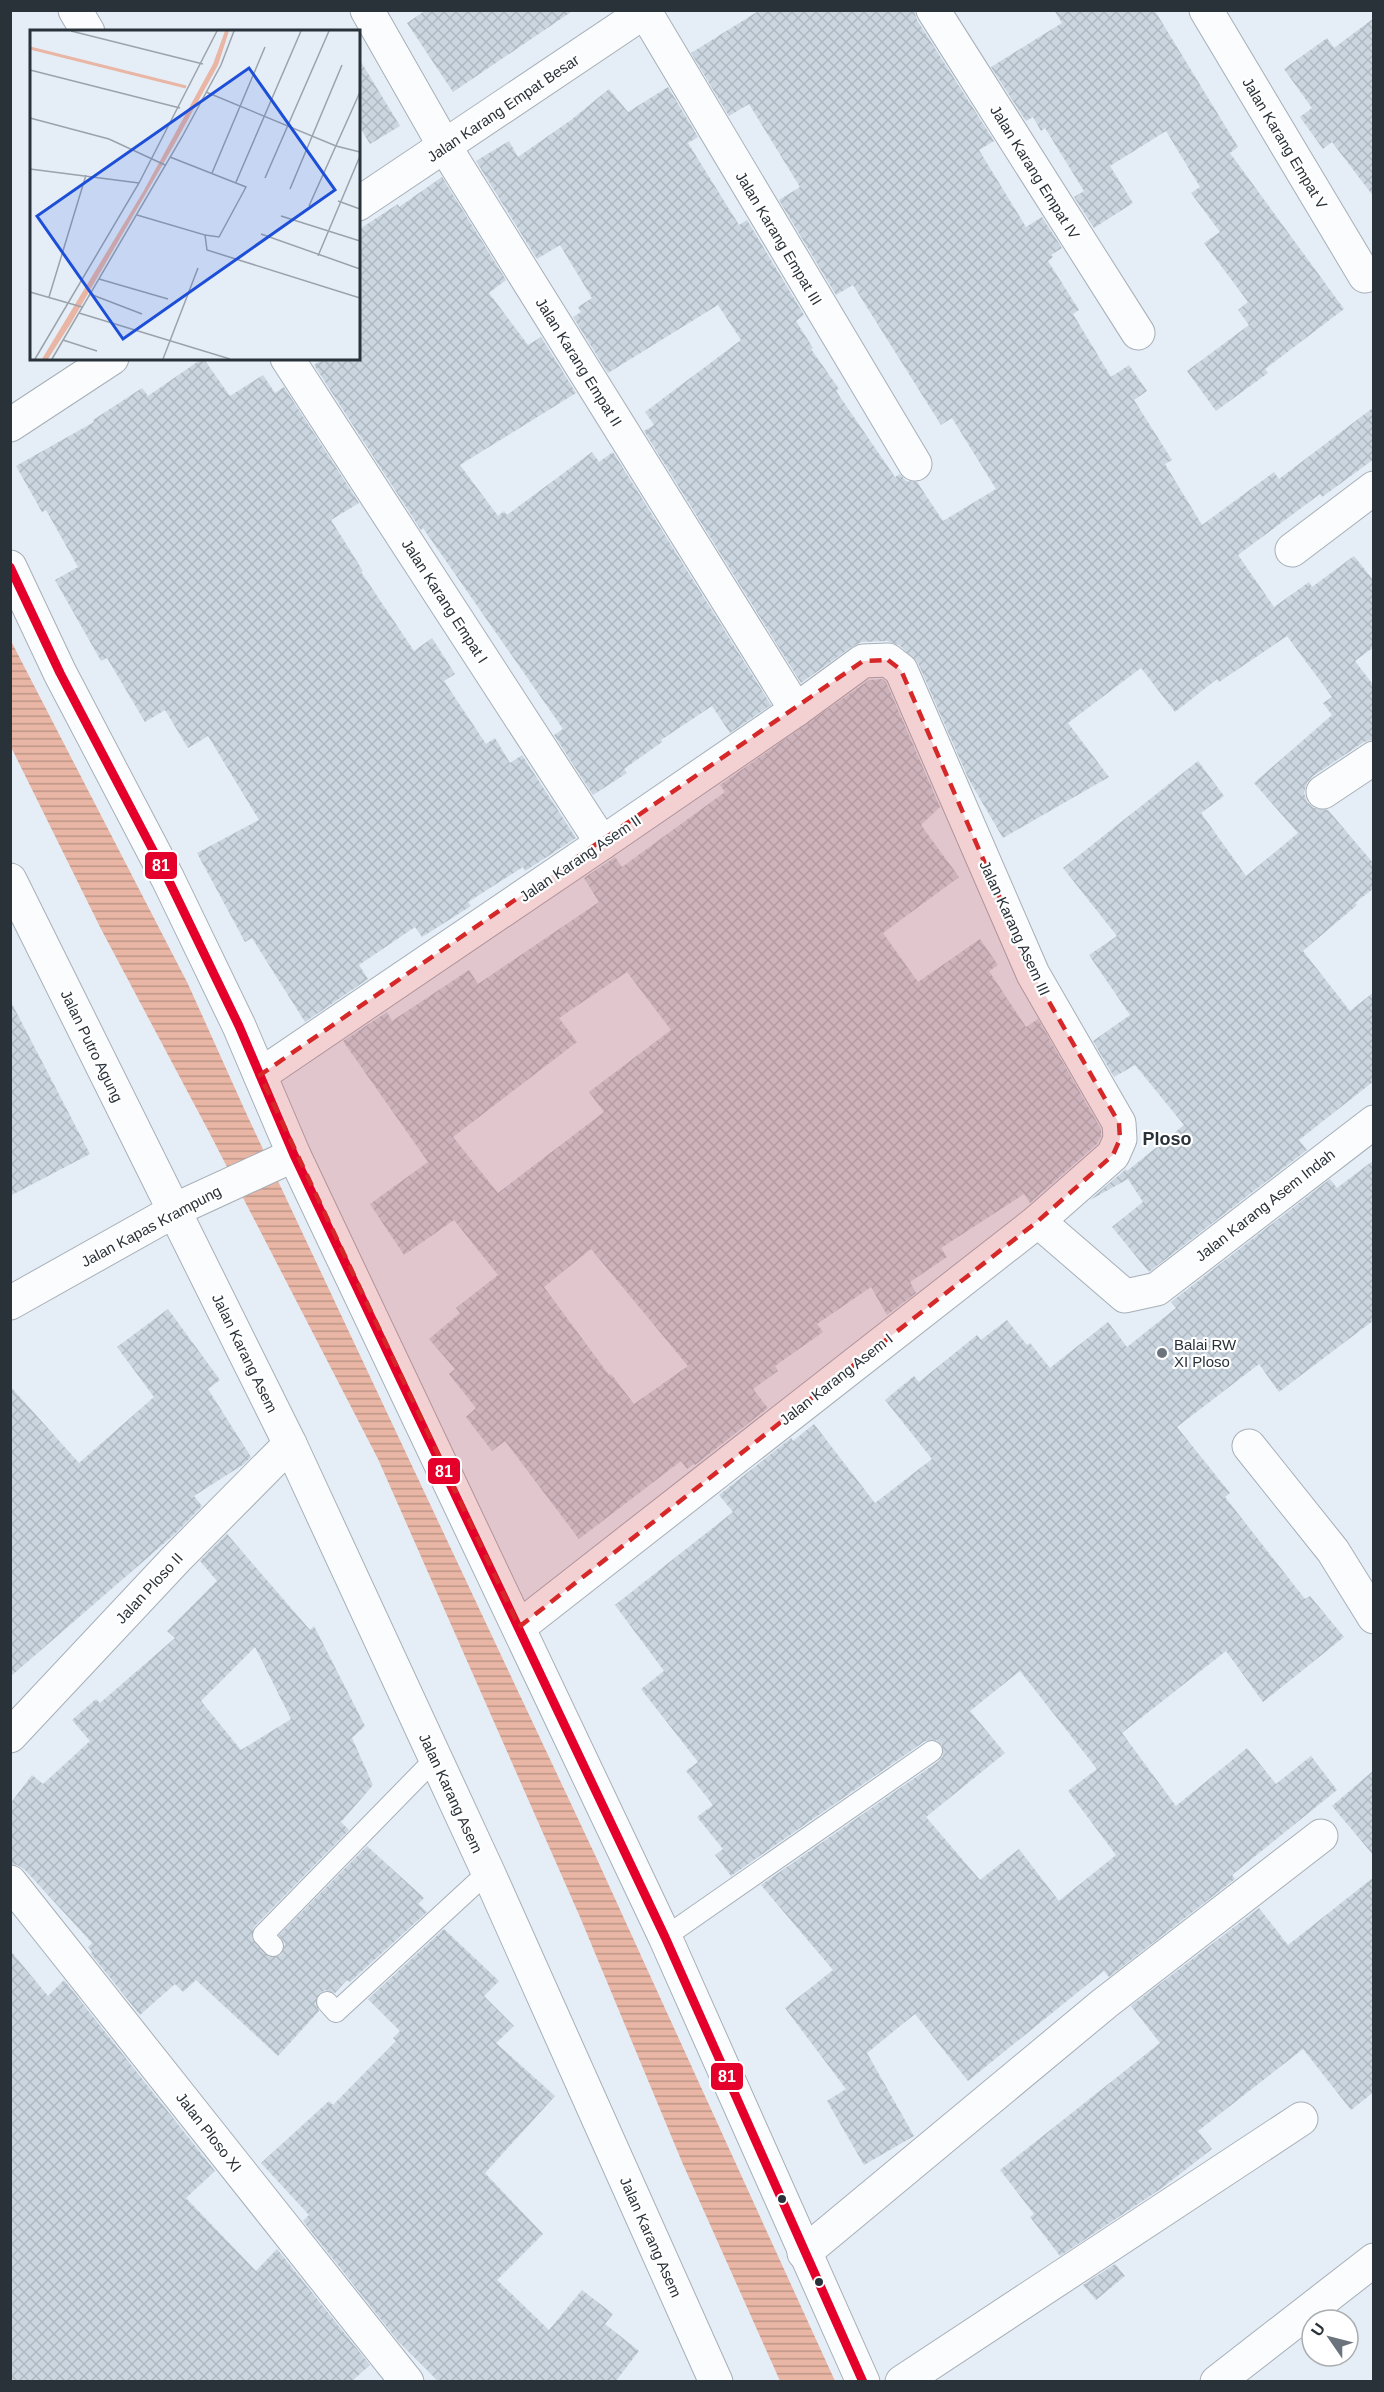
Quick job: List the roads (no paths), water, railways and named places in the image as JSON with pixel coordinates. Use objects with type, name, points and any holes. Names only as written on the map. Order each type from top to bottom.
[{"type":"street","points":[[75,10],[86,30]]},
{"type":"street","name":"Jalan Karang Empat II","points":[[367,10],[445,147],[796,710]]},
{"type":"street","name":"Jalan Karang Empat IV","points":[[933,10],[1138,333]]},
{"type":"street","name":"Jalan Karang Empat V","points":[[1206,10],[1365,276]]},
{"type":"street","name":"Jalan Karang Empat Besar","points":[[360,203],[645,11]]},
{"type":"street","name":"Jalan Karang Empat III","points":[[645,11],[915,465]]},
{"type":"street","points":[[10,425],[109,360]]},
{"type":"street","name":"Jalan Karang Empat I","points":[[288,360],[602,843]]},
{"type":"street","points":[[1292,550],[1374,488]]},
{"type":"street","points":[[10,567],[60,673],[168,879],[240,1026],[260,1075],[288,1157],[519,1627],[665,1938],[862,2382]]},
{"type":"street","name":"Jalan Karang Asem II","points":[[260,1075],[796,710],[863,661],[888,660],[901,670]]},
{"type":"street","name":"Jalan Karang Asem III","points":[[901,670],[1033,975],[1119,1123],[1120,1139],[1113,1155],[1038,1221]]},
{"type":"street","points":[[1323,792],[1374,758]]},
{"type":"street","name":"Jalan Putro Agung","points":[[10,880],[179,1209]]},
{"type":"street","name":"Jalan Karang Asem Indah","points":[[1038,1221],[1125,1296],[1157,1289],[1374,1122]]},
{"type":"street","name":"Jalan Kapas Krampung","points":[[10,1303],[179,1209],[288,1157]]},
{"type":"street","name":"Jalan Karang Asem","points":[[179,1209],[488,1872],[716,2382]]},
{"type":"street","name":"Jalan Karang Asem I","points":[[519,1627],[1038,1221]]},
{"type":"street","name":"Jalan Ploso II","points":[[10,1736],[176,1559],[290,1444]]},
{"type":"street","points":[[1249,1446],[1333,1551],[1374,1617]]},
{"type":"street","points":[[804,2253],[1105,2003],[1321,1836]]},
{"type":"street","name":"Jalan Ploso XI","points":[[10,1882],[407,2382]]},
{"type":"street","points":[[902,2382],[1300,2119]]},
{"type":"street","points":[[1217,2382],[1374,2260]]},
{"type":"lane","points":[[665,1938],[932,1751]]},
{"type":"lane","points":[[273,1946],[262,1935],[435,1759]]},
{"type":"lane","points":[[327,2002],[336,2012],[488,1872]]},
{"type":"place","name":"Balai RW XI Ploso","points":[[1162,1353]]},
{"type":"district","name":"Ploso","points":[[1167,1139]]}]
